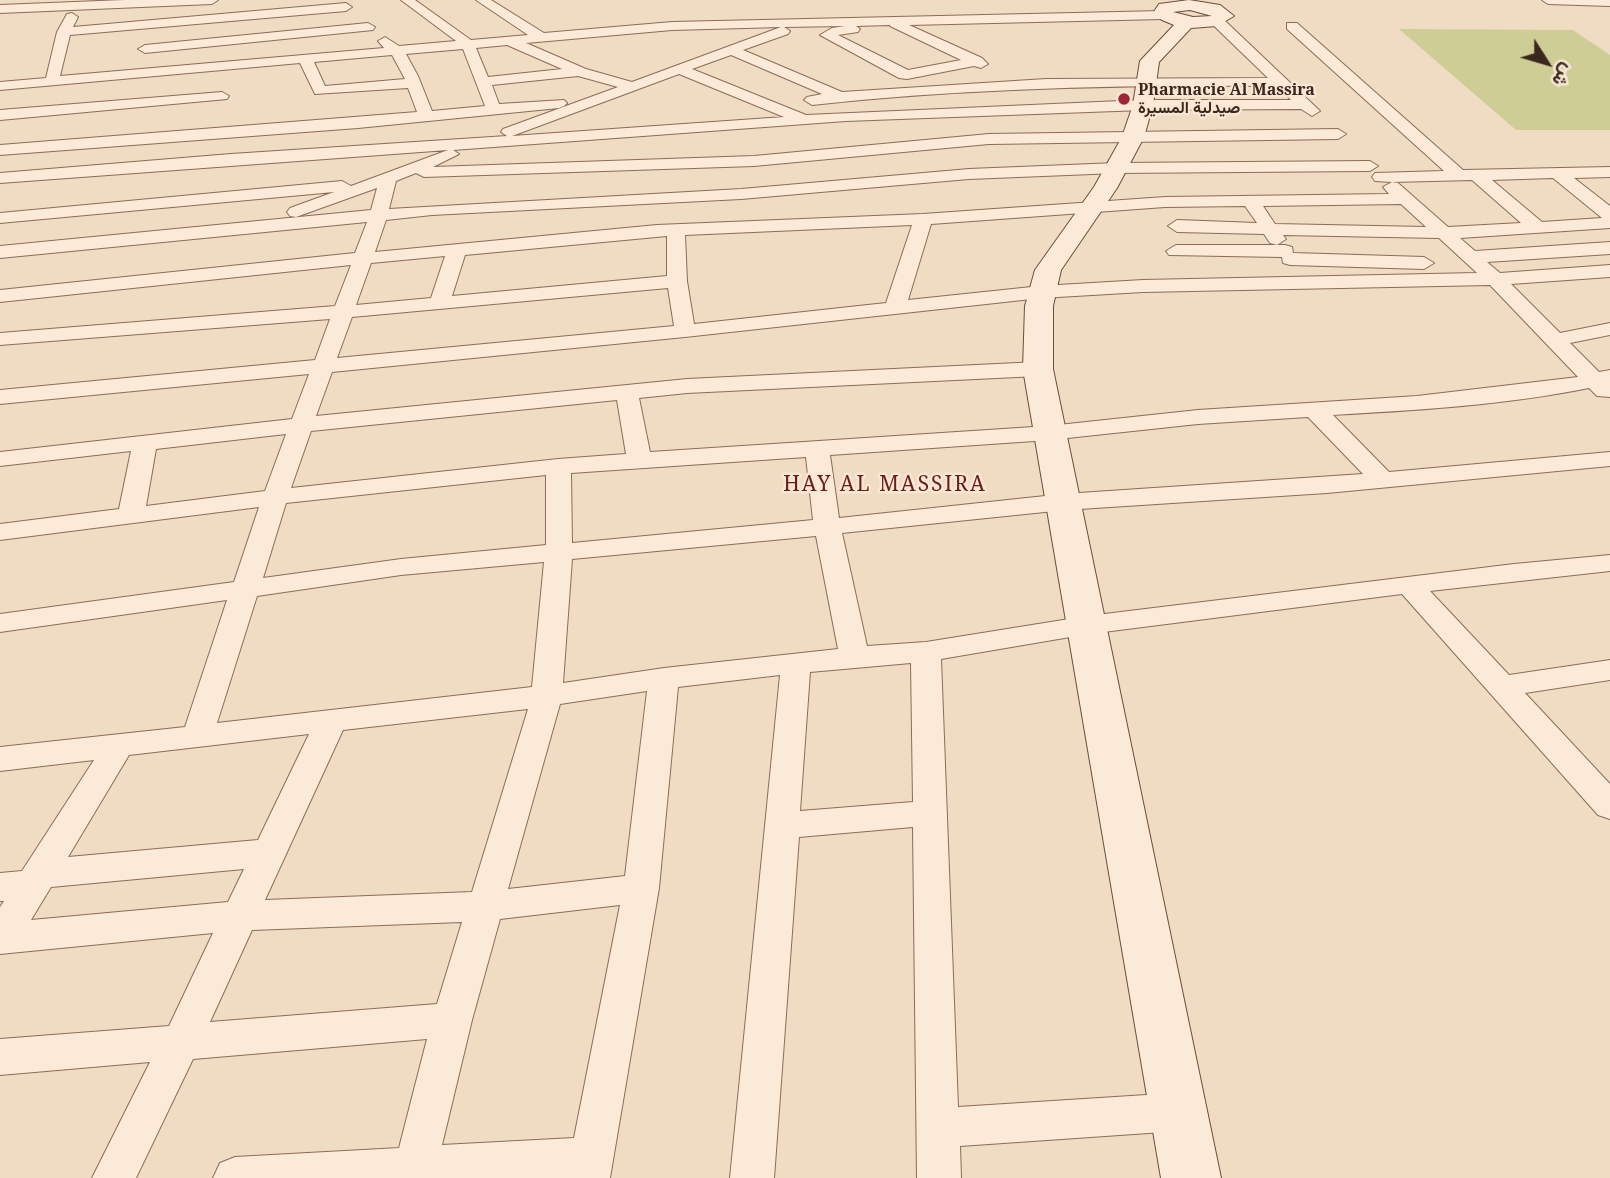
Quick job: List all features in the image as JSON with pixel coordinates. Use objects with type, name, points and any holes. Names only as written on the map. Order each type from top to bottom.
[{"type":"street","points":[[0,20],[61,0]]},
{"type":"street","points":[[0,9],[76,8],[212,0]]},
{"type":"street","points":[[407,0],[468,44],[481,89],[494,110]]},
{"type":"street","points":[[482,0],[540,37]]},
{"type":"street","points":[[1548,0],[1610,2]]},
{"type":"street","points":[[1118,2],[1192,10],[1281,82],[1404,199],[1495,279],[1605,385]]},
{"type":"street","points":[[64,32],[147,26],[341,4],[397,51],[410,69],[414,83],[425,99],[426,117]]},
{"type":"street","points":[[52,81],[64,32],[76,8]]},
{"type":"street","points":[[0,86],[672,26],[895,23],[1192,10]]},
{"type":"street","points":[[1191,1178],[1038,369],[1041,292],[1048,270],[1059,250],[1092,207],[1135,123],[1150,61],[1192,10]]},
{"type":"street","points":[[13,312],[257,227],[801,23]]},
{"type":"street","points":[[907,75],[827,35],[841,29],[895,23],[1020,83],[1135,123],[1375,172],[1469,176],[1610,173]]},
{"type":"street","points":[[144,73],[147,26]]},
{"type":"street","points":[[1292,26],[1344,75],[1469,176],[1536,226]]},
{"type":"street","points":[[145,48],[368,27]]},
{"type":"street","points":[[508,40],[581,72],[634,87]]},
{"type":"street","points":[[731,50],[834,94],[1020,83]]},
{"type":"street","points":[[306,59],[320,91],[414,83]]},
{"type":"street","points":[[772,105],[834,94],[977,61]]},
{"type":"street","points":[[212,68],[231,132],[230,177]]},
{"type":"street","points":[[681,70],[772,105],[871,149],[908,179],[939,193]]},
{"type":"street","points":[[481,89],[581,72]]},
{"type":"street","points":[[0,253],[485,206],[741,194],[908,179],[1135,123],[1281,82]]},
{"type":"street","points":[[0,115],[222,96]]},
{"type":"street","points":[[0,150],[426,117],[600,99]]},
{"type":"street","points":[[0,178],[144,185],[230,177],[387,178],[718,163],[1305,104]]},
{"type":"street","points":[[941,112],[965,140]]},
{"type":"street","points":[[0,218],[144,185],[230,177],[482,142],[803,119],[941,112],[1338,134]]},
{"type":"street","points":[[1558,174],[1610,215]]},
{"type":"street","points":[[198,734],[247,590],[275,497],[379,215],[387,178]]},
{"type":"street","points":[[96,282],[120,240],[144,185]]},
{"type":"street","points":[[0,296],[164,276],[676,230],[923,219],[1249,199],[1404,199]]},
{"type":"street","points":[[1249,199],[1309,284]]},
{"type":"street","points":[[958,201],[999,214]]},
{"type":"street","points":[[895,308],[923,219]]},
{"type":"street","points":[[1177,226],[1442,233],[1610,223]]},
{"type":"street","points":[[676,230],[677,281],[685,331]]},
{"type":"street","points":[[439,303],[458,248]]},
{"type":"street","points":[[1176,251],[1472,260],[1610,248]]},
{"type":"street","points":[[0,397],[685,331],[1041,292],[1143,286],[1495,279],[1610,271]]},
{"type":"street","points":[[0,339],[343,312],[677,281]]},
{"type":"street","points":[[1556,340],[1610,330]]},
{"type":"street","points":[[0,459],[627,392],[803,379],[1038,369]]},
{"type":"street","points":[[0,532],[275,497],[558,466],[1049,433],[1198,417],[1444,400],[1605,385]]},
{"type":"street","points":[[627,392],[639,459]]},
{"type":"street","points":[[1313,409],[1383,480]]},
{"type":"street","points":[[131,516],[145,443]]},
{"type":"street","points":[[817,447],[827,527],[854,657]]},
{"type":"street","points":[[0,623],[401,567],[1065,502],[1383,480],[1610,459]]},
{"type":"street","points":[[414,1172],[452,1020],[547,696],[559,551],[558,466]]},
{"type":"street","points":[[0,759],[198,734],[547,696],[664,678],[854,657],[926,652],[1088,625],[1610,563]]},
{"type":"street","points":[[1409,585],[1500,687],[1597,775],[1610,806]]},
{"type":"street","points":[[926,652],[939,1178]]},
{"type":"street","points":[[752,1178],[796,664]]},
{"type":"street","points":[[1500,687],[1610,670]]},
{"type":"street","points":[[235,1178],[590,1167],[641,888],[664,678]]},
{"type":"street","points":[[114,1178],[180,1044],[332,719]]},
{"type":"street","points":[[120,744],[24,882],[0,938],[238,916],[486,906],[641,888]]},
{"type":"street","points":[[782,825],[930,813]]},
{"type":"street","points":[[24,882],[268,853]]},
{"type":"street","points":[[0,1057],[452,1020]]},
{"type":"street","points":[[938,1128],[1178,1112]]},
{"type":"shaded area","points":[[1399,29],[1573,30],[1610,55],[1610,130],[1516,130]]},
{"type":"place","name":"Pharmacie Al Massira صيدلية المسيرة","points":[[1124,99]]},
{"type":"district","name":"HAY AL MASSIRA","points":[[885,485]]}]
